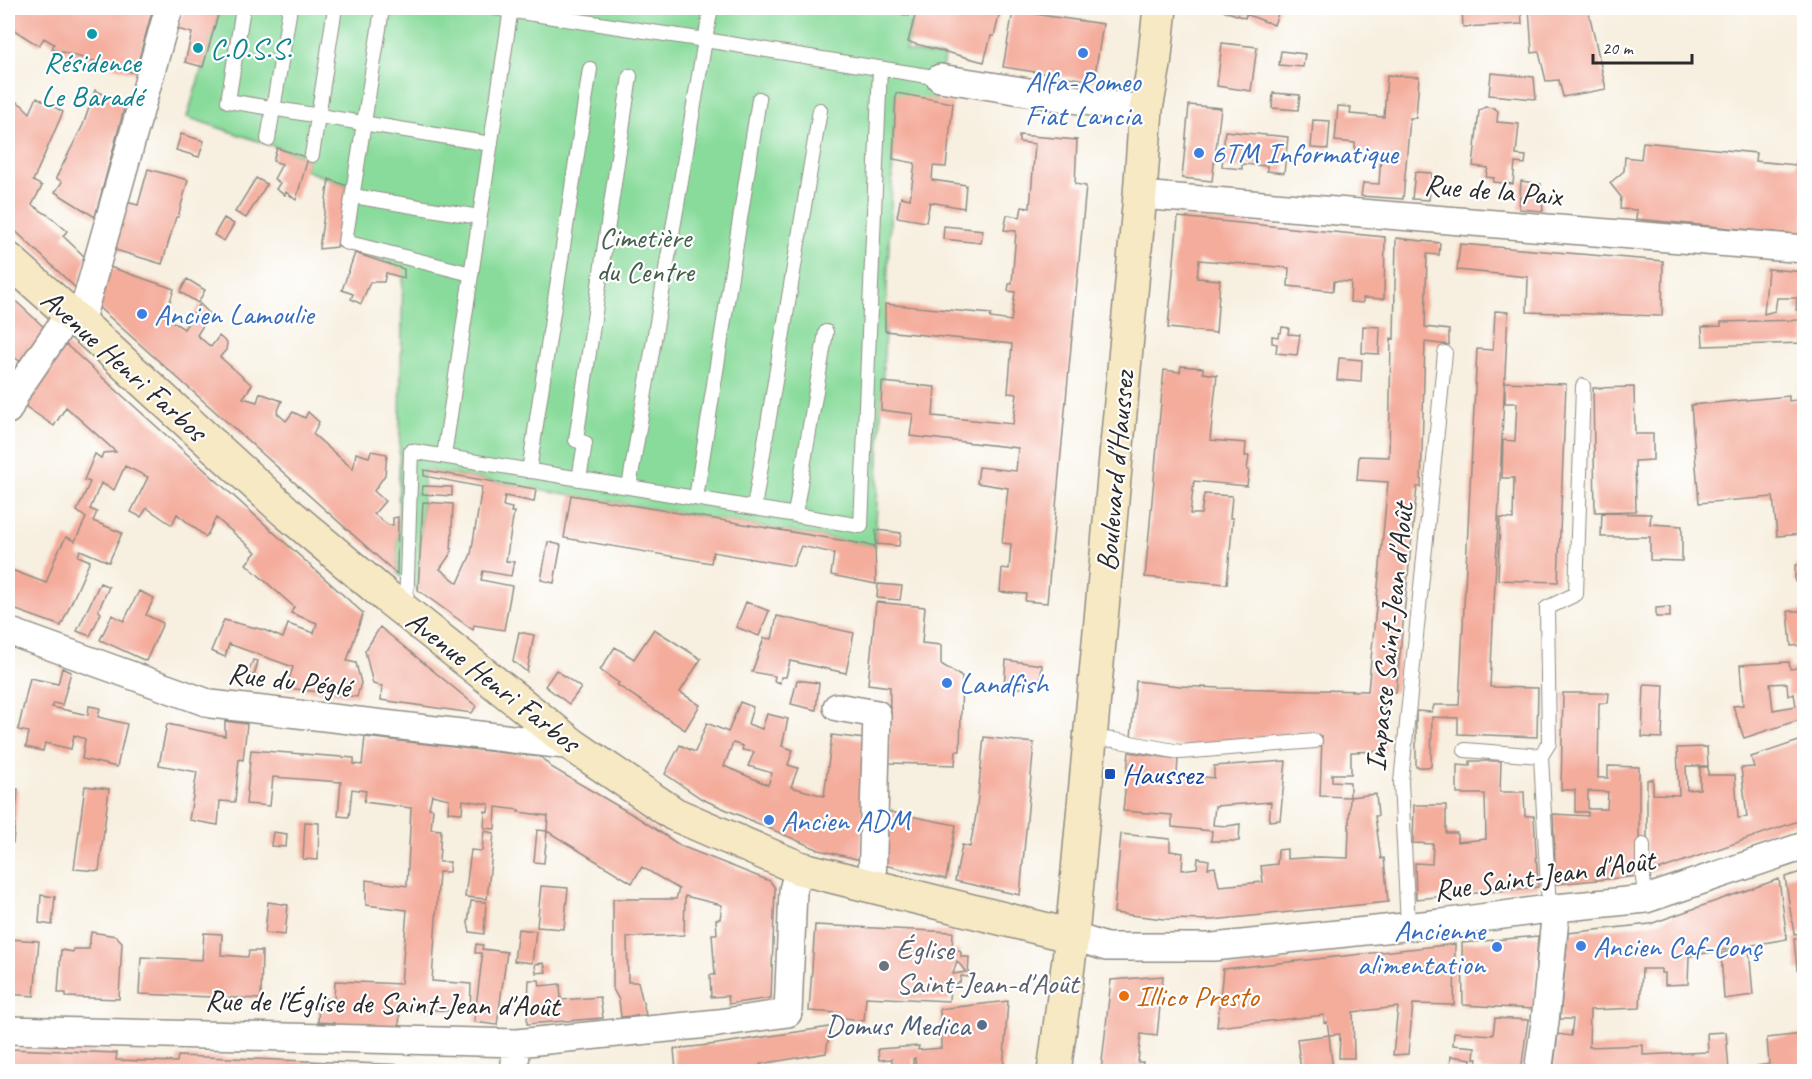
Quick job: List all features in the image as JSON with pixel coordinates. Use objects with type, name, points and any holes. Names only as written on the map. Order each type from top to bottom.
[{"type":"main road","name":"Boulevard d'Haussez","points":[[1054,1071],[1072,936],[1146,109],[1154,65],[1160,8]]},
{"type":"main road","name":"Avenue Henri Farbos","points":[[8,259],[285,511],[406,612],[574,746],[674,814],[799,868],[1072,936]]},
{"type":"street","points":[[8,410],[18,389],[74,319],[169,8]]},
{"type":"street","points":[[940,78],[1146,109]]},
{"type":"street","name":"Rue de la Paix","points":[[1140,195],[1804,249]]},
{"type":"street","name":"Rue du Péglé","points":[[8,631],[211,704],[574,746]]},
{"type":"street","points":[[837,707],[877,714],[872,885]]},
{"type":"street","name":"Rue Saint-Jean d'Août","points":[[1072,936],[1106,947],[1214,947],[1646,899],[1804,846]]},
{"type":"street","name":"Rue de l'Église de Saint-Jean d'Août","points":[[8,1030],[517,1043],[706,1024],[788,1013],[794,890],[799,868]]},
{"type":"street","points":[[1538,1071],[1545,1022],[1553,909]]},
{"type":"street","points":[[514,1071],[517,1043]]},
{"type":"lane","points":[[243,8],[228,101],[491,144]]},
{"type":"lane","points":[[268,139],[290,8]]},
{"type":"lane","points":[[312,155],[335,8]]},
{"type":"lane","points":[[388,8],[382,10],[345,242],[471,274]]},
{"type":"lane","points":[[494,8],[940,78]]},
{"type":"lane","points":[[629,487],[711,8]]},
{"type":"lane","points":[[444,456],[511,9]]},
{"type":"lane","points":[[406,612],[411,451],[861,526],[880,68]]},
{"type":"lane","points":[[529,471],[590,69]]},
{"type":"lane","points":[[579,479],[585,443],[576,440],[630,76]]},
{"type":"lane","points":[[696,498],[759,99]]},
{"type":"lane","points":[[754,508],[820,110]]},
{"type":"lane","points":[[353,196],[480,217]]},
{"type":"lane","points":[[795,514],[826,332]]},
{"type":"lane","name":"Impasse Saint-Jean d'Août","points":[[1408,926],[1401,782],[1445,353]]},
{"type":"lane","points":[[1553,909],[1540,756],[1549,743],[1547,608],[1576,594],[1583,386]]},
{"type":"lane","points":[[1090,738],[1180,752],[1315,741]]},
{"type":"lane","points":[[1465,750],[1540,756]]},
{"type":"lane","points":[[1643,845],[1642,879],[1646,899]]},
{"type":"green space","name":"Cimetière du Centre","points":[[220,8],[916,8],[905,51],[944,57],[936,101],[896,94],[875,546],[424,470],[418,590],[397,574],[403,269],[337,247],[347,186],[305,170],[308,158],[187,117]]},
{"type":"building","name":"Résidence Le Baradé","points":[[8,8],[153,8],[135,73],[52,49],[54,44],[44,38],[39,46],[8,26]]},
{"type":"building","name":"C.O.S.S.","points":[[184,8],[220,8],[203,67],[185,62],[192,33],[177,29]]},
{"type":"building","points":[[880,8],[911,8],[909,16]]},
{"type":"building","points":[[917,8],[1001,8],[984,62],[908,42]]},
{"type":"building","points":[[1223,8],[1280,8],[1274,25],[1246,14],[1245,18],[1222,10]]},
{"type":"building","points":[[1462,8],[1521,8],[1522,24],[1463,27]]},
{"type":"building","points":[[1529,8],[1588,8],[1606,89],[1563,97],[1559,80],[1546,81],[1539,52],[1532,53]]},
{"type":"building","points":[[1013,11],[1103,24],[1094,81],[1003,67]]},
{"type":"building","points":[[1222,43],[1257,47],[1251,91],[1217,86]]},
{"type":"building","points":[[1281,51],[1305,54],[1303,67],[1279,65]]},
{"type":"building","points":[[1491,73],[1534,77],[1536,99],[1489,95]]},
{"type":"building","points":[[1387,75],[1419,77],[1416,118],[1410,118],[1403,199],[1361,196],[1363,183],[1379,184],[1381,154],[1355,152],[1355,143],[1335,141],[1338,106],[1351,107],[1350,114],[1384,117]]},
{"type":"building","points":[[95,90],[125,105],[95,217],[55,192],[62,182],[56,178],[83,125]]},
{"type":"building","points":[[896,93],[953,103],[946,167],[933,166],[932,180],[966,185],[964,208],[930,202],[926,222],[897,217],[901,197],[910,199],[915,163],[893,159]]},
{"type":"building","points":[[1273,93],[1300,95],[1298,110],[1272,108]]},
{"type":"building","points":[[1803,96],[1804,235],[1636,219],[1637,210],[1620,209],[1621,197],[1610,183],[1624,171],[1625,157],[1641,159],[1643,142],[1756,153],[1755,161],[1796,165]]},
{"type":"building","points":[[8,97],[30,113],[37,97],[63,112],[33,181],[42,186],[32,205],[67,231],[63,236],[86,258],[77,289],[8,224],[8,145],[15,134],[8,129]]},
{"type":"building","points":[[1189,105],[1221,108],[1212,181],[1182,178]]},
{"type":"building","points":[[1485,107],[1498,111],[1497,122],[1519,124],[1516,155],[1526,156],[1525,164],[1515,163],[1513,184],[1493,182],[1494,178],[1486,177],[1488,168],[1473,166],[1479,111]]},
{"type":"building","points":[[1313,120],[1330,121],[1328,149],[1311,148]]},
{"type":"building","points":[[1225,131],[1288,137],[1284,173],[1267,171],[1267,166],[1242,164],[1242,169],[1222,167]]},
{"type":"building","points":[[181,134],[204,141],[199,157],[176,150]]},
{"type":"building","points":[[1019,135],[1077,140],[1075,184],[1086,186],[1047,603],[1025,601],[1026,594],[1000,592],[1002,568],[1009,569],[1011,544],[1002,543],[1008,488],[977,483],[979,467],[1016,471],[1018,448],[910,436],[913,414],[881,410],[882,382],[935,387],[933,416],[1013,424],[1017,394],[1008,393],[1012,344],[885,331],[885,304],[991,314],[990,318],[1011,321],[1015,292],[1008,291],[1009,284],[1012,284],[1016,231],[1004,230],[1007,215],[1020,217],[1022,207],[1030,208],[1035,144],[1019,142]]},
{"type":"building","points":[[277,148],[308,158],[296,200],[286,192],[285,195],[276,189],[280,183],[274,179],[282,164],[273,161]]},
{"type":"building","points":[[148,169],[188,180],[162,264],[112,249],[126,202],[138,205]]},
{"type":"building","points":[[1415,172],[1432,173],[1429,200],[1412,199]]},
{"type":"building","points":[[256,178],[267,184],[246,218],[235,212]]},
{"type":"building","points":[[329,179],[347,186],[337,247],[319,249]]},
{"type":"building","points":[[1521,181],[1541,184],[1543,211],[1519,209]]},
{"type":"building","points":[[1178,217],[1385,237],[1384,299],[1363,298],[1363,303],[1350,302],[1351,282],[1334,281],[1333,291],[1288,286],[1289,268],[1199,260],[1197,278],[1220,280],[1216,333],[1168,328]]},
{"type":"building","points":[[224,218],[234,224],[224,241],[214,235]]},
{"type":"building","points":[[944,226],[983,230],[981,243],[943,239]]},
{"type":"building","points":[[1396,238],[1440,243],[1439,255],[1427,254],[1425,327],[1449,330],[1449,345],[1425,342],[1421,487],[1417,487],[1396,692],[1385,692],[1383,729],[1386,751],[1351,752],[1351,774],[1332,774],[1332,781],[1350,782],[1350,797],[1320,796],[1322,736],[1177,747],[1131,738],[1136,681],[1219,688],[1368,691],[1388,482],[1357,480],[1359,456],[1389,457],[1391,338],[1394,339]]},
{"type":"building","points":[[1460,244],[1663,261],[1662,316],[1527,312],[1528,277],[1457,270]]},
{"type":"building","points":[[355,253],[404,269],[404,278],[386,273],[384,282],[370,282],[361,304],[351,299],[353,294],[342,290]]},
{"type":"building","points":[[107,266],[174,289],[165,317],[184,329],[200,304],[210,314],[197,335],[211,347],[219,336],[227,343],[226,350],[220,357],[252,385],[243,398],[257,402],[260,393],[282,401],[277,413],[286,421],[293,412],[305,418],[308,412],[319,422],[313,434],[353,469],[356,453],[369,457],[371,451],[387,454],[385,475],[374,491],[385,501],[374,514],[388,525],[393,525],[393,518],[398,517],[397,574],[96,305]]},
{"type":"building","points":[[1768,269],[1804,272],[1804,309],[1796,310],[1797,298],[1777,298],[1775,311],[1764,314]]},
{"type":"building","points":[[187,279],[205,290],[198,303],[180,292]]},
{"type":"building","points":[[8,294],[47,330],[24,364],[8,353]]},
{"type":"building","points":[[1495,311],[1508,312],[1490,687],[1538,688],[1537,737],[1458,734],[1458,718],[1432,717],[1431,767],[1416,767],[1416,711],[1432,712],[1434,705],[1459,705],[1477,349],[1493,350]]},
{"type":"building","points":[[1801,314],[1804,314],[1804,343],[1703,346],[1702,327],[1721,326],[1721,322],[1801,320]]},
{"type":"building","points":[[1363,326],[1380,327],[1379,354],[1362,353]]},
{"type":"building","points":[[1282,327],[1289,328],[1288,334],[1300,335],[1297,355],[1276,353],[1277,344],[1272,343],[1272,336],[1278,337]]},
{"type":"building","points":[[62,341],[363,613],[347,661],[356,663],[361,683],[357,697],[286,689],[293,667],[229,644],[225,657],[211,651],[224,620],[264,630],[283,638],[288,624],[314,633],[317,623],[291,613],[294,607],[246,564],[256,552],[216,518],[206,537],[177,514],[172,525],[147,508],[141,517],[131,512],[148,477],[125,466],[114,490],[101,483],[90,509],[97,512],[93,521],[122,533],[109,562],[80,550],[78,556],[90,561],[61,626],[8,607],[8,555],[13,557],[9,569],[46,583],[66,537],[75,541],[86,518],[77,511],[90,482],[84,480],[95,454],[101,458],[103,453],[116,452],[66,407],[54,426],[22,404]]},
{"type":"building","points":[[1339,358],[1362,360],[1361,382],[1337,380]]},
{"type":"building","points":[[1181,366],[1203,368],[1203,373],[1217,375],[1210,440],[1246,443],[1245,456],[1249,456],[1247,486],[1194,481],[1190,514],[1201,514],[1204,494],[1232,496],[1230,518],[1233,518],[1227,584],[1145,577],[1164,370],[1180,372]]},
{"type":"building","points":[[1505,382],[1566,384],[1558,582],[1498,580],[1500,518],[1513,519],[1514,478],[1502,478],[1503,440],[1515,441],[1517,403],[1505,403]]},
{"type":"building","points":[[1634,387],[1635,434],[1653,434],[1653,460],[1635,461],[1636,511],[1595,512],[1593,388]]},
{"type":"building","points":[[1789,396],[1789,401],[1804,399],[1804,534],[1777,536],[1773,497],[1699,503],[1691,405]]},
{"type":"building","points":[[424,470],[536,489],[534,502],[505,496],[503,506],[512,508],[511,512],[514,512],[506,561],[514,562],[511,576],[483,571],[481,580],[512,586],[504,630],[474,625],[473,630],[418,590],[423,502],[453,504],[451,553],[440,569],[458,583],[471,554],[482,487],[424,476]]},
{"type":"building","points":[[423,486],[452,487],[452,496],[422,494]]},
{"type":"building","points":[[571,495],[875,546],[876,584],[831,575],[834,553],[801,546],[793,566],[713,552],[711,563],[564,538]]},
{"type":"building","points":[[1602,513],[1651,514],[1650,524],[1682,526],[1682,561],[1650,560],[1650,537],[1601,537]]},
{"type":"building","points":[[876,530],[901,533],[899,546],[876,544]]},
{"type":"building","points":[[548,542],[561,545],[554,583],[541,580]]},
{"type":"building","points":[[1795,565],[1804,565],[1804,582],[1795,582]]},
{"type":"building","points":[[100,583],[109,587],[98,611],[101,613],[90,636],[77,631]]},
{"type":"building","points":[[878,584],[902,586],[900,600],[877,598]]},
{"type":"building","points":[[139,591],[154,598],[146,615],[163,623],[146,661],[100,640],[112,615],[124,621]]},
{"type":"building","points":[[746,602],[769,611],[759,636],[736,627]]},
{"type":"building","points":[[876,602],[925,607],[922,643],[941,645],[941,664],[962,677],[960,751],[956,751],[955,765],[889,763],[890,687],[868,684]]},
{"type":"building","points":[[1670,607],[1670,617],[1656,617],[1656,608]]},
{"type":"building","points":[[1788,611],[1804,611],[1804,645],[1791,646]]},
{"type":"building","points":[[777,616],[854,633],[846,673],[790,661],[786,677],[781,677],[780,683],[774,681],[775,676],[752,672],[764,638],[772,639]]},
{"type":"building","points":[[380,627],[476,706],[472,713],[381,700],[382,686],[373,684],[365,651]]},
{"type":"building","points":[[654,629],[701,659],[680,692],[700,705],[685,730],[617,685],[619,683],[600,670],[615,647],[634,659]]},
{"type":"building","points":[[519,632],[534,635],[527,672],[513,661]]},
{"type":"building","points":[[253,660],[258,661],[254,676],[248,674]]},
{"type":"building","points":[[1006,660],[1042,665],[1040,689],[1004,687]]},
{"type":"building","points":[[1789,662],[1790,669],[1804,667],[1804,819],[1647,874],[1647,780],[1653,779],[1653,794],[1679,795],[1677,748],[1707,747],[1708,766],[1686,766],[1687,790],[1700,789],[1700,767],[1708,767],[1708,775],[1735,775],[1738,818],[1747,817],[1741,768],[1754,767],[1751,757],[1802,740],[1799,720],[1744,738],[1733,706],[1743,705],[1740,665]],"holes":[[[1787,683],[1788,696],[1794,694],[1796,706],[1773,710],[1770,684]]]},
{"type":"building","points":[[62,668],[71,672],[62,705],[54,703],[52,707],[88,715],[89,706],[100,708],[98,717],[127,724],[117,767],[82,759],[85,739],[74,735],[71,749],[45,743],[43,751],[26,747],[29,732],[18,730],[30,678],[58,684]]},
{"type":"building","points":[[556,670],[581,688],[569,704],[545,686]]},
{"type":"building","points":[[797,680],[819,683],[816,710],[791,704]]},
{"type":"building","points":[[1644,684],[1664,685],[1662,738],[1642,737]]},
{"type":"building","points":[[1563,693],[1609,693],[1608,703],[1599,703],[1598,778],[1608,778],[1608,766],[1639,767],[1639,876],[1556,884],[1553,814],[1588,816],[1588,812],[1575,812],[1575,790],[1561,790]],"holes":[[[1588,791],[1608,792],[1607,809],[1588,809]]]},
{"type":"building","points":[[740,702],[753,707],[748,724],[762,729],[767,714],[788,719],[782,746],[793,750],[788,765],[798,768],[791,787],[824,796],[832,735],[865,739],[861,860],[819,850],[702,799],[665,774],[680,745],[695,752],[707,723],[728,732]],"holes":[[[733,743],[743,746],[742,750],[754,752],[748,766],[772,773],[768,785],[724,766]]]},
{"type":"building","points":[[225,721],[247,724],[243,760],[239,759],[235,802],[220,801],[218,825],[189,820],[197,772],[159,765],[167,724],[225,736]]},
{"type":"building","points":[[365,737],[541,757],[551,767],[681,846],[770,881],[775,888],[771,998],[729,1004],[728,996],[711,997],[710,975],[715,975],[712,934],[717,934],[716,919],[720,919],[722,905],[685,896],[684,935],[627,937],[628,982],[638,982],[646,1015],[621,1017],[619,1000],[613,989],[613,899],[676,899],[679,889],[642,867],[632,883],[547,831],[548,816],[496,807],[495,829],[484,828],[485,811],[488,812],[489,804],[463,800],[462,813],[448,812],[449,799],[432,795],[429,808],[433,809],[431,829],[441,830],[439,862],[450,862],[449,872],[439,872],[432,981],[471,984],[470,1012],[400,1008],[399,1029],[333,1026],[334,1023],[318,1022],[319,998],[334,999],[335,981],[401,984],[407,910],[366,905],[366,880],[407,886],[411,808],[364,802],[366,791],[352,789],[349,817],[338,816],[341,782],[273,777],[270,806],[246,804],[251,750],[354,758],[354,764],[362,765]]},
{"type":"building","points":[[984,737],[1034,743],[1020,895],[955,881],[962,845],[970,847],[976,815]]},
{"type":"building","points":[[1129,752],[1178,759],[1177,774],[1214,778],[1214,766],[1286,761],[1280,820],[1269,821],[1271,802],[1215,806],[1213,825],[1240,824],[1239,841],[1211,841],[1212,831],[1172,827],[1172,815],[1123,811]]},
{"type":"building","points":[[1470,761],[1501,761],[1500,792],[1524,792],[1525,816],[1534,816],[1538,887],[1416,899],[1415,863],[1432,864],[1433,844],[1413,843],[1414,805],[1446,805],[1446,833],[1457,833],[1457,842],[1486,839],[1485,794],[1457,794],[1457,765],[1470,766]]},
{"type":"building","points":[[85,786],[109,789],[99,871],[74,869]]},
{"type":"building","points":[[8,788],[18,789],[13,843],[8,843]]},
{"type":"building","points":[[1376,794],[1378,816],[1375,816],[1381,859],[1384,858],[1388,902],[1212,920],[1164,919],[1114,913],[1121,834],[1170,839],[1170,851],[1183,853],[1182,870],[1197,868],[1198,858],[1209,860],[1208,868],[1215,867],[1219,886],[1263,882],[1261,866],[1277,864],[1278,850],[1287,849],[1287,859],[1348,858],[1350,797]]},
{"type":"building","points":[[885,811],[956,825],[946,879],[883,865]]},
{"type":"building","points":[[305,822],[319,823],[318,860],[303,859]]},
{"type":"building","points":[[537,830],[547,831],[544,863],[534,862]]},
{"type":"building","points":[[484,831],[494,833],[487,899],[465,897],[471,850],[482,851]]},
{"type":"building","points":[[273,832],[287,834],[286,847],[271,846]]},
{"type":"building","points":[[1804,871],[1804,933],[1794,934],[1785,877]]},
{"type":"building","points":[[1779,879],[1787,939],[1689,956],[1688,984],[1665,985],[1665,973],[1661,973],[1661,969],[1642,969],[1640,1008],[1590,1010],[1589,1047],[1643,1045],[1643,1055],[1708,1052],[1707,1033],[1726,1032],[1729,1071],[1553,1071],[1558,1034],[1571,1036],[1573,1019],[1560,1019],[1568,933],[1650,924]]},
{"type":"building","points":[[541,886],[568,888],[564,929],[537,927]]},
{"type":"building","points":[[41,895],[55,897],[52,925],[39,923]]},
{"type":"building","points":[[471,901],[486,902],[484,934],[470,932],[468,923]]},
{"type":"building","points":[[268,902],[288,905],[285,935],[265,933]]},
{"type":"building","name":"Église Saint-Jean-d'Août","points":[[815,925],[953,932],[952,950],[959,950],[961,957],[969,957],[968,977],[961,976],[960,982],[950,984],[949,1001],[866,997],[864,1021],[838,1017],[839,1013],[809,1011]],"holes":[[[957,961],[966,972],[953,974]]]},
{"type":"building","points":[[518,929],[536,931],[532,963],[514,961]]},
{"type":"building","points":[[91,932],[116,936],[122,942],[119,999],[66,997],[66,993],[58,993],[61,950],[73,952],[74,949],[89,949]]},
{"type":"building","points":[[204,933],[222,934],[221,955],[248,957],[249,951],[262,951],[261,999],[139,994],[141,957],[202,960]]},
{"type":"building","points":[[1538,936],[1533,1009],[1463,1005],[1462,943]]},
{"type":"building","points":[[1804,938],[1804,970],[1797,970],[1794,939]]},
{"type":"building","points":[[8,939],[39,941],[34,996],[8,994]]},
{"type":"building","points":[[476,944],[483,945],[482,949],[507,952],[497,1025],[474,1022],[482,959],[481,953],[475,953]]},
{"type":"building","points":[[1455,944],[1454,1005],[1413,1004],[1408,1054],[1393,1055],[1398,1007],[1353,1012],[1354,1058],[1339,1058],[1340,1034],[1329,1035],[1327,1022],[1324,1023],[1324,1015],[1217,1027],[1223,969]]},
{"type":"building","points":[[1749,948],[1753,995],[1724,999],[1721,953]]},
{"type":"building","points":[[544,963],[546,972],[536,973],[535,964]]},
{"type":"building","points":[[1163,976],[1157,1036],[1141,1034],[1138,1062],[1143,1062],[1144,1071],[1101,1071],[1111,980]]},
{"type":"building","points":[[529,980],[539,980],[540,986],[560,984],[561,1000],[600,997],[603,1018],[527,1024]]},
{"type":"building","points":[[1008,1001],[1003,1071],[916,1071],[915,1058],[913,1059],[913,1071],[892,1071],[892,1059],[879,1060],[878,1049],[919,1046],[918,1050],[941,1048],[940,1009]]},
{"type":"building","points":[[1495,1018],[1528,1020],[1521,1071],[1481,1071],[1482,1068],[1476,1066],[1478,1059],[1474,1059],[1475,1047],[1453,1045],[1454,1032],[1493,1035]]},
{"type":"building","points":[[830,1027],[826,1053],[760,1064],[761,1071],[676,1071],[674,1049]]},
{"type":"building","points":[[1802,1034],[1804,1070],[1757,1071],[1757,1066],[1769,1064],[1767,1038]]},
{"type":"building","points":[[1329,1035],[1333,1071],[1301,1071],[1297,1039]]},
{"type":"building","points":[[8,1049],[117,1053],[116,1060],[177,1062],[178,1056],[434,1066],[434,1071],[8,1071]]},
{"type":"building","points":[[1451,1056],[1471,1059],[1470,1069],[1450,1066]]},
{"type":"place","name":"Résidence Le Baradé","points":[[92,34]]},
{"type":"place","name":"C.O.S.S.","points":[[198,48]]},
{"type":"place","name":"Alfa-Romeo Fiat Lancia","points":[[1083,53]]},
{"type":"place","name":"6TM Informatique","points":[[1199,153]]},
{"type":"place","name":"Ancien Lamoulie","points":[[142,314]]},
{"type":"place","name":"Landfish","points":[[947,683]]},
{"type":"place","name":"Haussez","points":[[1110,774]]},
{"type":"place","name":"Ancien ADM","points":[[769,820]]},
{"type":"place","name":"Ancien Caf-Conç","points":[[1581,946]]},
{"type":"place","name":"Ancienne alimentation","points":[[1497,947]]},
{"type":"place","name":"Église Saint-Jean-d'Août","points":[[884,966]]},
{"type":"place","name":"Illico Presto","points":[[1124,996]]},
{"type":"place","name":"Domus Medica","points":[[982,1025]]}]
